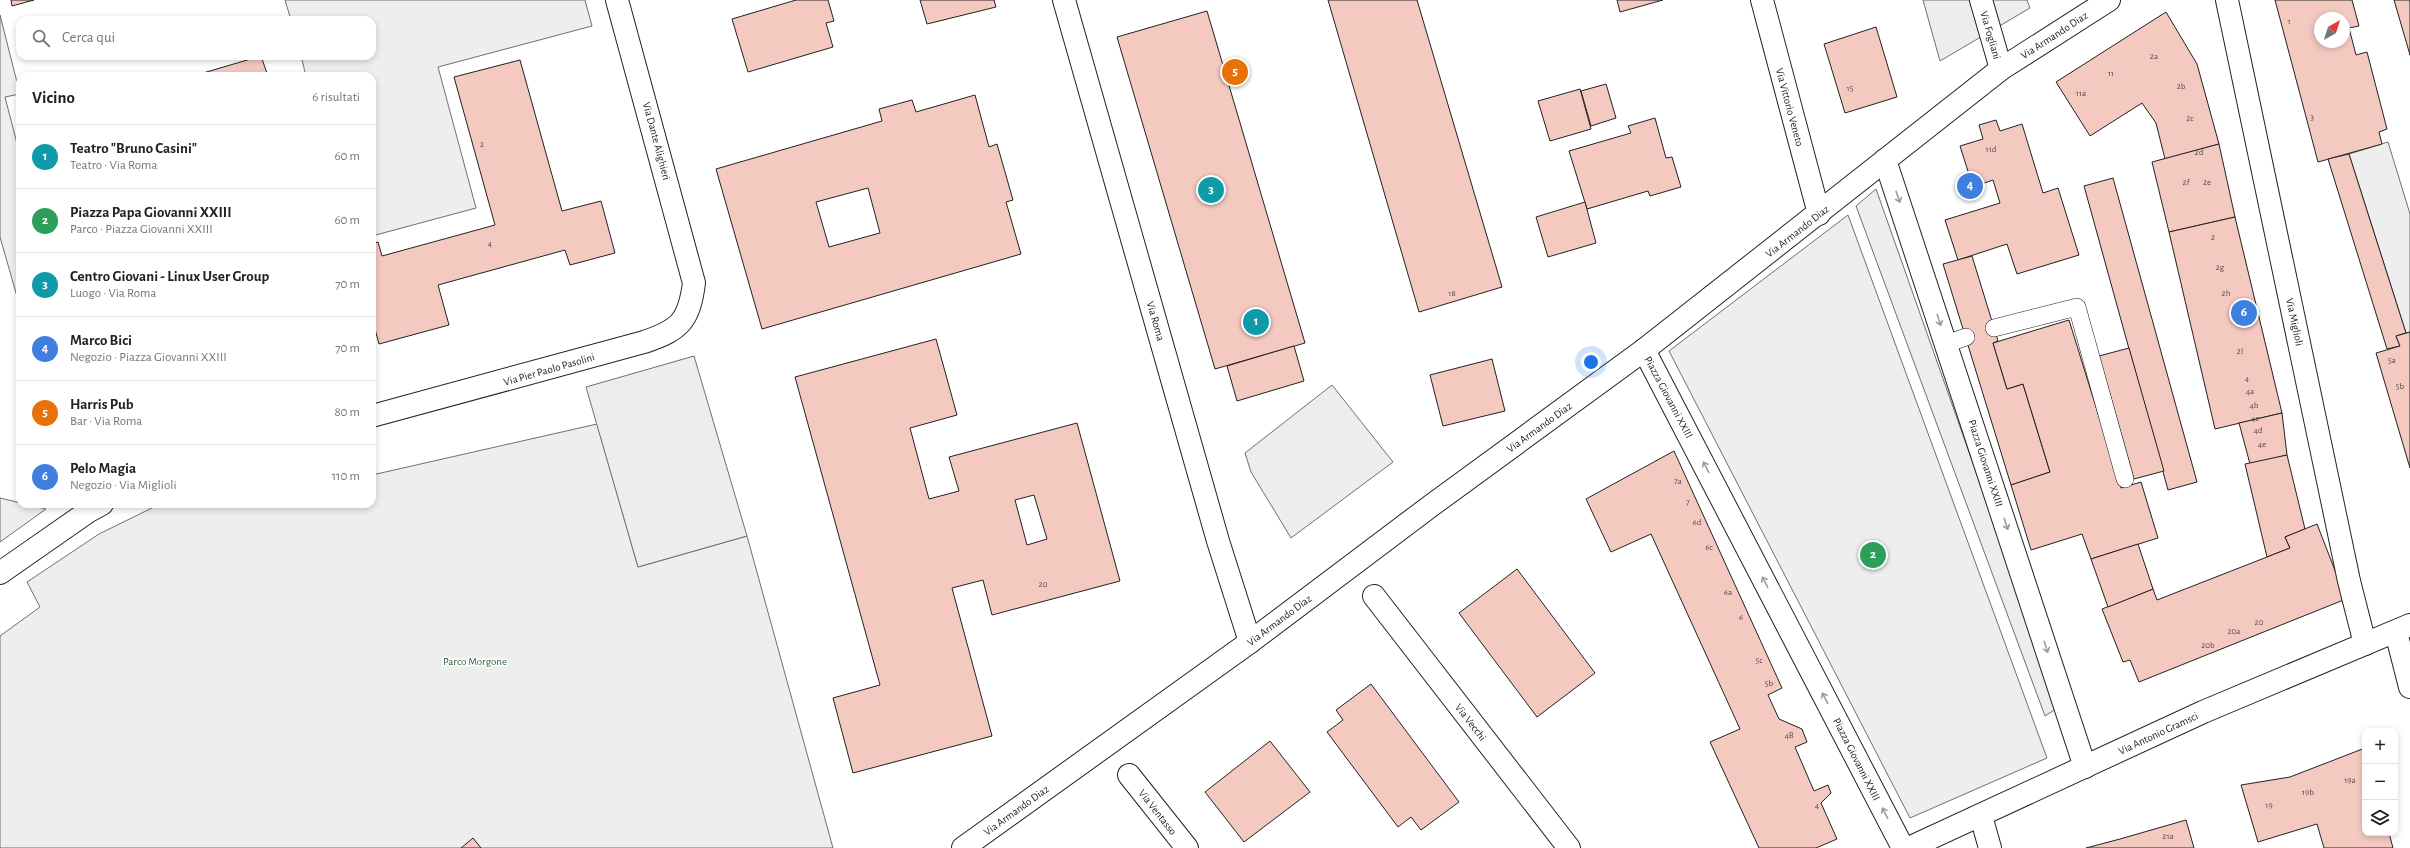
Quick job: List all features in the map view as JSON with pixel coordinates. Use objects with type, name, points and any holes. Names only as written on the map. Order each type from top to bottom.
[{"type":"street","name":"Via Dante Alighieri","points":[[617,0],[694,284]]},
{"type":"street","name":"Via Roma","points":[[1064,0],[1218,541],[1250,642]]},
{"type":"street","name":"Via Vittorio Veneto","points":[[1762,0],[1818,214]]},
{"type":"street","name":"Via Fogliani","points":[[1981,0],[2001,69]]},
{"type":"street","name":"Via Armando Diaz","points":[[963,848],[1250,642],[1432,504],[1644,350],[2001,69],[2109,0]]},
{"type":"street","name":"Via Miglioli","points":[[2227,0],[2349,581],[2364,644]]},
{"type":"street","name":"Piazza Giovanni XXIII","points":[[1885,160],[1956,340],[2085,767]]},
{"type":"street","name":"Via Pier Paolo Pasolini","points":[[376,415],[468,392],[668,334],[684,320],[691,304],[694,284]]},
{"type":"street","name":"Piazza Giovanni XXIII","points":[[1644,350],[1903,848]]},
{"type":"street","points":[[0,573],[95,508]]},
{"type":"street","name":"Via Vecchi","points":[[1374,596],[1569,848]]},
{"type":"street","name":"Via Antonio Gramsci","points":[[1910,848],[2203,712],[2403,629]]},
{"type":"street","points":[[2403,629],[2410,687]]},
{"type":"street","name":"Via Ventasso","points":[[1129,775],[1187,848]]},
{"type":"street","points":[[1981,816],[1990,848]]},
{"type":"lane","points":[[1994,328],[2077,307],[2125,479]]},
{"type":"green space","points":[[285,0],[585,0],[592,26],[438,67],[476,208],[376,235],[376,72],[305,72],[302,60],[376,60],[376,16],[290,16]]},
{"type":"green space","points":[[0,15],[16,78],[16,95],[5,97],[16,140],[16,293],[0,237]]},
{"type":"green space","points":[[2388,142],[2410,214],[2410,332],[2406,333],[2349,154]]},
{"type":"green space","points":[[1848,215],[2047,758],[1910,818],[1669,351]]},
{"type":"green space","name":"Parco Morgone","points":[[597,424],[638,567],[747,536],[833,848],[0,848],[0,636],[40,607],[27,582],[99,534],[152,508],[376,508],[376,474]]},
{"type":"green space","points":[[0,498],[16,502],[16,508],[46,509],[0,542]]},
{"type":"shaded area","points":[[1923,0],[2027,0],[2030,8],[1940,61]]},
{"type":"shaded area","points":[[1876,189],[2059,707],[2045,716],[1856,206]]},
{"type":"shaded area","points":[[694,356],[747,536],[638,567],[586,387]]},
{"type":"shaded area","points":[[1332,385],[1393,462],[1291,538],[1251,472],[1245,453]]},
{"type":"building","points":[[11,0],[34,0],[12,6]]},
{"type":"building","points":[[796,0],[828,0],[834,21],[826,23],[833,47],[748,72],[732,19]]},
{"type":"building","points":[[920,0],[994,0],[996,7],[927,24]]},
{"type":"building","points":[[1328,0],[1417,0],[1502,287],[1419,312]]},
{"type":"building","points":[[1617,0],[1663,0],[1620,12]]},
{"type":"building","points":[[2275,0],[2352,0],[2359,26],[2350,28],[2350,12],[2314,12],[2314,48],[2350,48],[2350,32],[2356,55],[2367,52],[2387,129],[2379,132],[2382,144],[2318,162]]},
{"type":"building","points":[[2394,0],[2410,0],[2410,55]]},
{"type":"building","points":[[1207,11],[1305,343],[1215,369],[1117,37]]},
{"type":"building","points":[[2166,12],[2197,64],[2219,144],[2165,159],[2156,123],[2142,103],[2090,136],[2056,82]]},
{"type":"building","points":[[1876,27],[1897,97],[1845,113],[1824,44]]},
{"type":"building","points":[[247,60],[262,60],[267,72],[206,72]]},
{"type":"building","points":[[520,60],[562,211],[601,201],[615,253],[570,265],[565,250],[438,285],[449,325],[379,344],[376,333],[376,243],[378,242],[382,256],[495,225],[454,77]]},
{"type":"building","points":[[1606,84],[1616,118],[1591,126],[1581,91]]},
{"type":"building","points":[[1580,89],[1591,129],[1550,141],[1538,101]]},
{"type":"building","points":[[975,95],[989,147],[997,144],[1013,200],[1006,202],[1021,254],[762,329],[716,169],[882,121],[879,109],[912,100],[916,112]],"holes":[[[868,188],[880,233],[829,247],[816,202]]]},
{"type":"building","points":[[1655,118],[1666,158],[1672,157],[1681,187],[1650,196],[1648,191],[1587,209],[1569,151],[1631,133],[1628,126]]},
{"type":"building","points":[[1996,120],[2000,131],[2022,124],[2043,193],[2058,188],[2079,255],[2017,274],[2007,244],[1958,260],[1945,220],[2000,203],[1993,180],[1973,187],[1960,146],[1983,139],[1979,125]]},
{"type":"building","points":[[2219,144],[2235,217],[2169,232],[2152,162]]},
{"type":"building","points":[[2349,154],[2406,333],[2396,336],[2400,346],[2387,349],[2328,159]]},
{"type":"building","points":[[2113,178],[2197,482],[2168,490],[2084,186]]},
{"type":"building","points":[[1585,202],[1596,243],[1548,257],[1536,217]]},
{"type":"building","points":[[2235,217],[2282,413],[2215,429],[2169,232]]},
{"type":"building","points":[[1972,256],[1998,341],[1993,343],[2007,389],[2023,384],[2050,472],[2011,485],[1943,264]]},
{"type":"building","points":[[2069,320],[2121,488],[2141,482],[2158,538],[2091,559],[2082,534],[2031,550],[2011,485],[2050,472],[2023,384],[2007,389],[1993,343]]},
{"type":"building","points":[[2410,332],[2410,468],[2376,353],[2400,346],[2396,336]]},
{"type":"building","points":[[936,339],[957,415],[910,428],[929,499],[959,491],[949,457],[1077,423],[1120,581],[992,615],[983,580],[952,588],[992,736],[853,773],[833,698],[880,685],[795,377]],"holes":[[[1034,495],[1047,539],[1027,545],[1015,500]]]},
{"type":"building","points":[[1294,346],[1304,381],[1237,401],[1227,366]]},
{"type":"building","points":[[2129,348],[2164,471],[2134,479],[2099,356]]},
{"type":"building","points":[[1492,359],[1505,411],[1443,426],[1430,375]]},
{"type":"building","points":[[2282,413],[2287,455],[2250,464],[2239,423]]},
{"type":"building","points":[[1674,451],[1782,688],[1768,695],[1779,719],[1802,729],[1807,742],[1795,747],[1814,791],[1828,785],[1831,793],[1821,803],[1837,839],[1816,848],[1759,848],[1710,742],[1740,729],[1651,534],[1611,552],[1586,499]]},
{"type":"building","points":[[2287,455],[2305,529],[2285,537],[2290,548],[2267,557],[2245,464]]},
{"type":"building","points":[[2317,524],[2346,599],[2139,682],[2130,660],[2123,662],[2102,609],[2153,589],[2157,600],[2290,548],[2285,537]]},
{"type":"building","points":[[2138,544],[2153,589],[2108,607],[2091,559]]},
{"type":"building","points":[[1517,569],[1595,673],[1537,717],[1459,613]]},
{"type":"building","points":[[1371,684],[1459,802],[1421,830],[1411,817],[1398,827],[1327,732],[1343,720],[1336,710]]},
{"type":"building","points":[[1270,741],[1310,792],[1244,842],[1205,792]]},
{"type":"building","points":[[2362,749],[2362,836],[2390,836],[2393,848],[2324,848],[2317,824],[2258,842],[2241,785],[2290,777]]},
{"type":"building","points":[[2186,820],[2194,848],[2086,848],[2120,839]]},
{"type":"building","points":[[473,838],[481,848],[461,848]]},
{"type":"place","name":"Harris Pub","points":[[1235,72]]},
{"type":"place","name":"Marco Bici","points":[[1970,186]]},
{"type":"place","name":"Centro Giovani - Linux User Group","points":[[1211,190]]},
{"type":"place","name":"Pelo Magia","points":[[2244,313]]},
{"type":"place","name":"Teatro \"Bruno Casini\"","points":[[1256,322]]},
{"type":"place","name":"Piazza Papa Giovanni XXIII","points":[[1873,555]]}]
